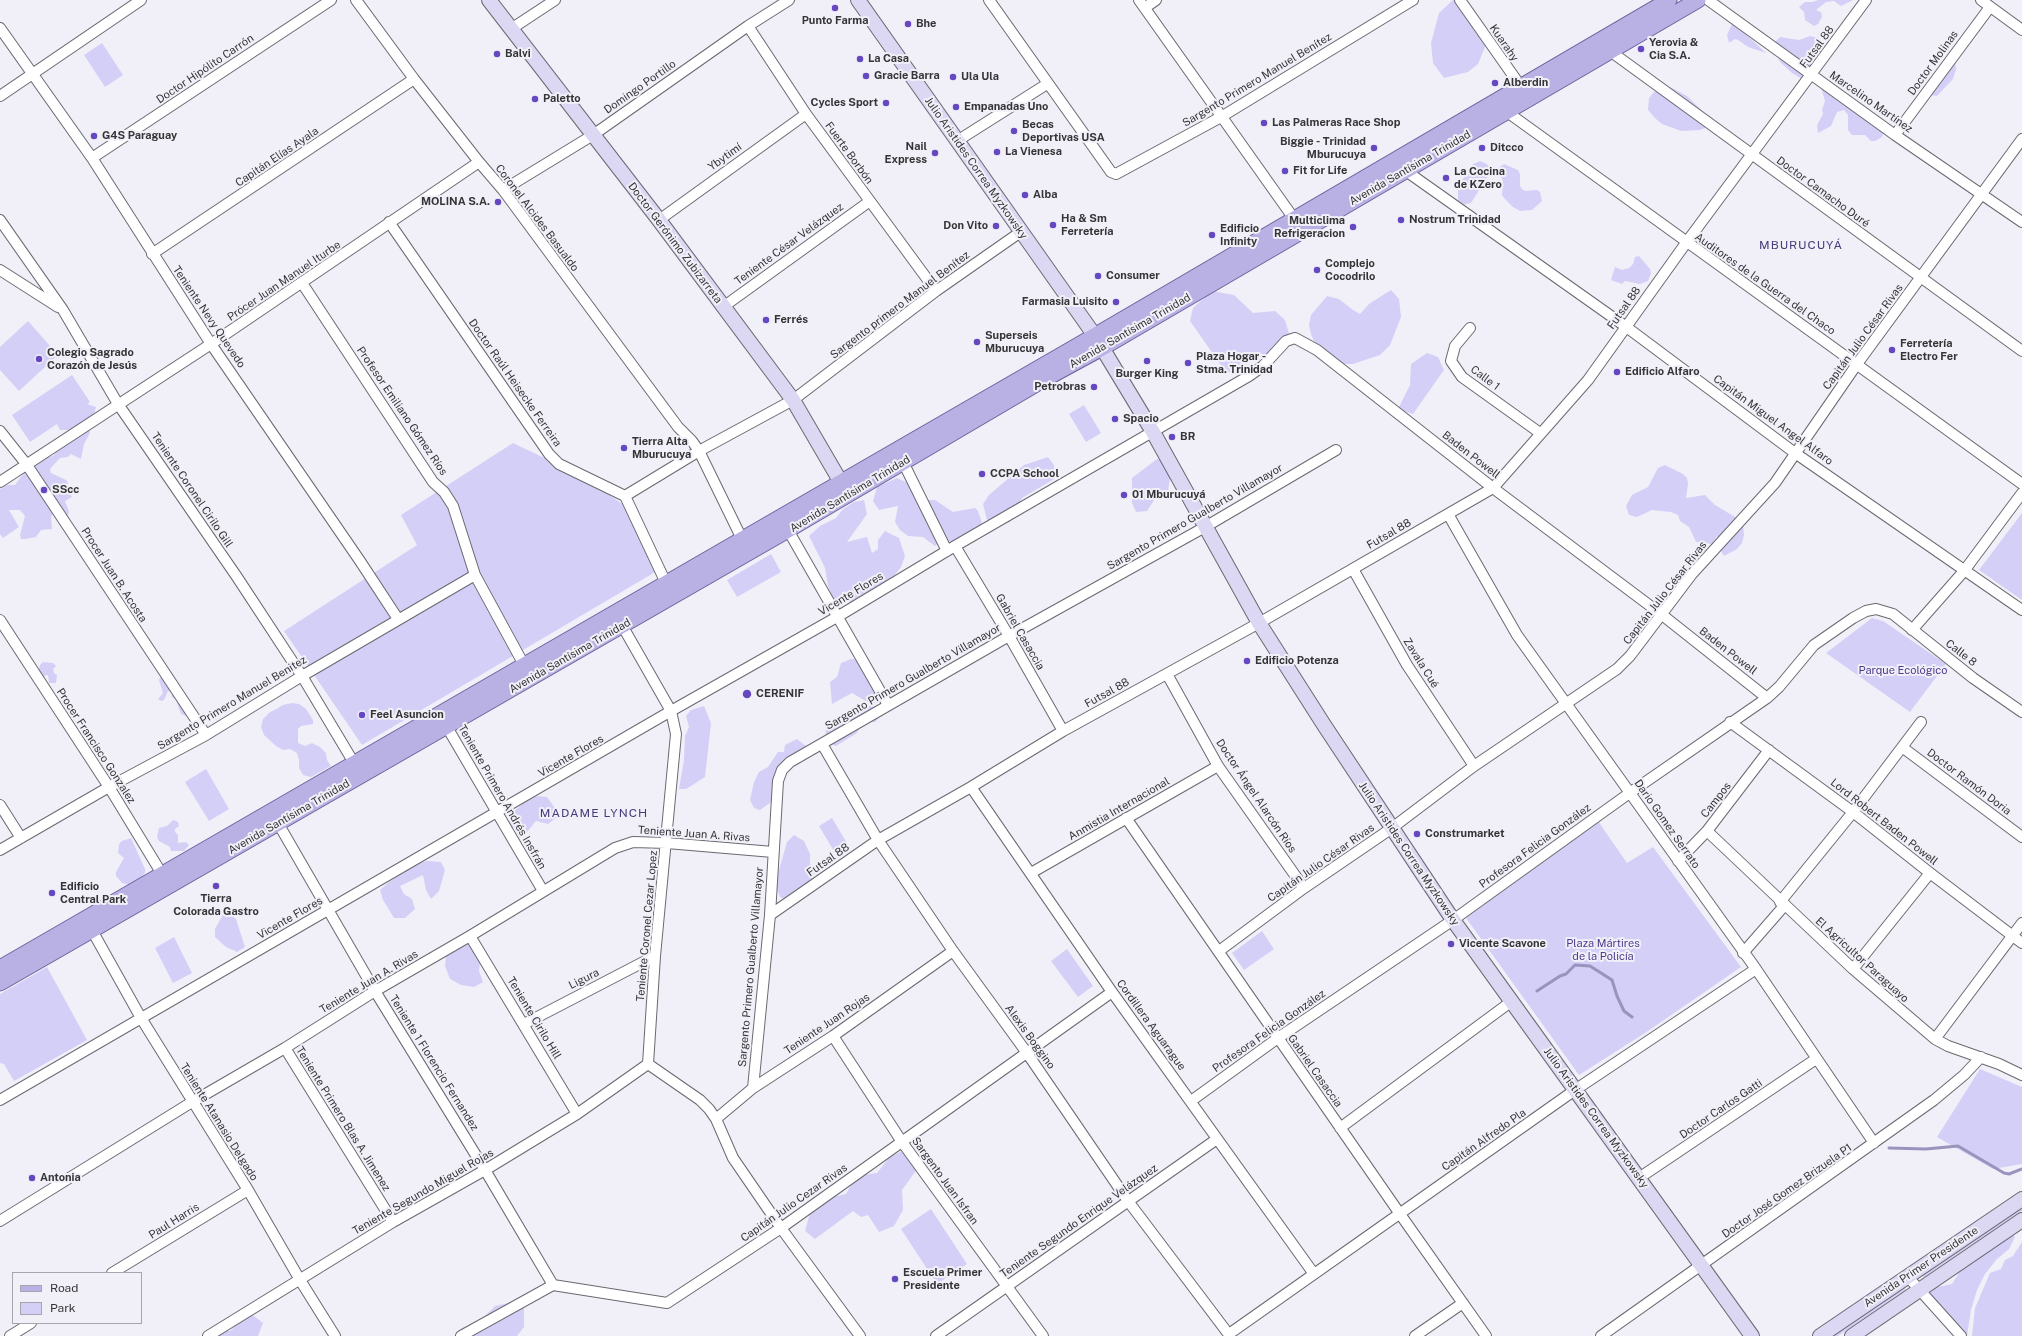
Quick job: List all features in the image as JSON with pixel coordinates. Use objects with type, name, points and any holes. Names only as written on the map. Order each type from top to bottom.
[{"type":"main road","name":"Doctor Gerónimo Zubizarreta","points":[[490,0],[659,220],[793,400],[844,489]]},
{"type":"main road","name":"Julio Aristides Correa Myzkowsky","points":[[858,0],[1099,342],[1153,432],[1205,528],[1260,624],[1324,725],[1453,920],[1639,1178],[1700,1267],[1752,1336]]},
{"type":"main road","name":"Avenida Santísima Trinidad","points":[[442,721],[524,665],[619,619],[788,530],[844,489],[1298,225],[1402,165],[1507,112],[1526,93],[1670,0]]},
{"type":"main road","name":"Avenida Santísima Trinidad","points":[[1402,165],[1495,102],[1526,93],[1610,51],[1698,0]]},
{"type":"main road","name":"Avenida Santísima Trinidad","points":[[0,968],[89,924],[619,619],[666,583],[742,540],[844,489],[903,462],[1043,380],[1099,342]]},
{"type":"main road","name":"Avenida Santísima Trinidad","points":[[0,983],[89,924]]},
{"type":"main road","name":"Avenida Primer Presidente","points":[[1820,1336],[2022,1199]]},
{"type":"main road","name":"Avenida Primer Presidente","points":[[1852,1336],[2022,1220]]},
{"type":"street","points":[[0,96],[141,0]]},
{"type":"street","name":"Doctor Hipólito Carrón","points":[[92,158],[331,0]]},
{"type":"street","name":"Coronel Alcides Basualdo","points":[[356,0],[414,79],[479,162],[503,190],[678,427],[699,451],[742,540]]},
{"type":"street","points":[[511,29],[555,0]]},
{"type":"street","name":"Domingo Portillo","points":[[503,190],[593,135],[748,26],[789,0]]},
{"type":"street","points":[[957,141],[1047,84],[989,0]]},
{"type":"street","points":[[1156,0],[1142,4],[1298,225]]},
{"type":"street","name":"Sargento Primero Manuel Benítez","points":[[1047,84],[1111,172],[1120,173],[1221,117],[1413,0]]},
{"type":"street","name":"Kuarahy","points":[[1460,0],[1526,93]]},
{"type":"street","name":"Marcelino Martínez","points":[[1708,0],[1895,135],[1982,193],[2022,222]]},
{"type":"street","name":"Futsal 88","points":[[770,915],[878,840],[971,787],[1063,731],[1260,624],[1493,488],[1588,380],[1625,326],[1866,0]]},
{"type":"street","points":[[1981,0],[2022,30]]},
{"type":"street","name":"Doctor Molinas","points":[[1895,135],[1990,6]]},
{"type":"street","name":"Fuerte Borbón","points":[[748,26],[806,114],[936,291]]},
{"type":"street","name":"Teniente Nevy Quevedo","points":[[0,28],[92,158],[211,344],[355,554],[398,620]]},
{"type":"street","name":"Doctor Camacho Duré","points":[[1610,51],[2022,351]]},
{"type":"street","name":"Capitán Elías Ayala","points":[[152,254],[414,79]]},
{"type":"street","name":"Auditores de la Guerra del Chaco","points":[[1495,102],[1686,243],[1857,364],[2022,484]]},
{"type":"street","name":"Ybytimí","points":[[659,220],[806,114]]},
{"type":"street","name":"Capitán Julio César Rivas","points":[[1219,951],[1304,888],[1392,828],[1474,766],[1617,669],[1642,642],[1661,614],[1705,559],[1775,483],[1857,364],[2022,139]]},
{"type":"street","name":"Prócer Juan Manuel Iturbe","points":[[0,482],[211,344],[479,162]]},
{"type":"street","name":"Capitán Miguel Angel Alfaro","points":[[1402,165],[1625,326],[1796,453],[2022,610]]},
{"type":"street","name":"Teniente César Velázquez","points":[[723,307],[870,201]]},
{"type":"street","name":"Teniente Coronel Cirilo Gill","points":[[0,220],[63,310],[118,404],[237,577],[302,676],[358,769]]},
{"type":"street","name":"Doctor Raúl Heisecke Ferreira","points":[[389,222],[549,454],[559,464],[625,496]]},
{"type":"street","name":"Sargento primero Manuel Benítez","points":[[793,400],[936,291],[1022,231]]},
{"type":"street","points":[[0,270],[63,310]]},
{"type":"street","name":"Profesor Emiliano Gómez Ríos","points":[[302,283],[433,482],[444,492],[453,506],[475,575],[524,665]]},
{"type":"street","name":"Calle 1","points":[[1470,328],[1455,346],[1452,362],[1462,377],[1540,433]]},
{"type":"street","name":"Baden Powell","points":[[1153,432],[1259,369],[1286,341],[1295,338],[1317,350],[1493,488],[1661,614],[1767,698]]},
{"type":"street","points":[[666,583],[625,496],[699,451],[793,400]]},
{"type":"street","name":"Procer Juan B. Acosta","points":[[0,431],[27,465],[206,735]]},
{"type":"street","name":"Vicente Flores","points":[[0,1100],[328,909],[498,813],[671,711],[837,617],[951,548],[1153,432]]},
{"type":"street","name":"Sargento Primero Gualberto Villamayor","points":[[753,1088],[770,915],[778,781],[782,770],[790,762],[888,705],[1009,636],[1205,528],[1336,450]]},
{"type":"street","name":"Gabriel Casaccia","points":[[903,462],[951,548],[1009,636],[1063,731]]},
{"type":"street","points":[[1912,630],[1964,571],[2022,493]]},
{"type":"street","name":"Dario Gomez Serrato","points":[[1448,514],[1518,635],[1565,704],[1631,792],[1678,861],[1756,969],[1874,1143]]},
{"type":"street","points":[[788,530],[888,705]]},
{"type":"street","name":"Zavala Cué","points":[[1354,569],[1407,665],[1474,766]]},
{"type":"street","name":"Sargento Primero Manuel Benitez","points":[[0,850],[109,787],[206,735],[302,676],[475,575]]},
{"type":"street","name":"Profesora Felicia González","points":[[1191,1101],[1278,1038],[1453,920],[1730,722],[1767,698],[1779,687],[1814,645],[1853,618],[1876,609],[1885,612]]},
{"type":"street","name":"Calle 8","points":[[1885,612],[1893,614],[1973,678],[2022,712]]},
{"type":"street","name":"Teniente Coronel Cezar Lopez","points":[[619,619],[671,711],[676,734],[667,843],[655,956],[648,1064]]},
{"type":"street","name":"Procer Francisco Gonzalez","points":[[0,620],[109,787],[166,880]]},
{"type":"street","name":"Doctor Ángel Alarcón Ríos","points":[[1167,674],[1218,766],[1304,888]]},
{"type":"street","name":"Teniente Primero Andrés Insfrán","points":[[442,721],[543,891]]},
{"type":"street","name":"Lord Robert Baden Powell","points":[[1730,722],[1852,812],[2022,943]]},
{"type":"street","points":[[1743,953],[1921,722]]},
{"type":"street","name":"Alexis Boggino","points":[[822,744],[878,840],[953,951],[1027,1053],[1128,1201],[1230,1335]]},
{"type":"street","name":"Doctor Ramón Doria","points":[[1902,747],[2022,836]]},
{"type":"street","name":"Campos","points":[[1678,861],[1706,831],[1769,750]]},
{"type":"street","name":"Anmistia Internacional","points":[[1031,873],[1218,766]]},
{"type":"street","name":"Cordillera Aguarague","points":[[971,787],[1112,992],[1314,1274]]},
{"type":"street","points":[[0,806],[21,838]]},
{"type":"street","name":"Teniente 1 Florencio Fernandez","points":[[275,817],[375,991],[485,1170],[553,1285]]},
{"type":"street","name":"Gabriel Casaccia","points":[[1126,818],[1486,1336]]},
{"type":"street","name":"El Agricultor Paraguayo","points":[[1706,831],[1853,970],[1935,1039],[1948,1046],[1981,1057],[2022,1075]]},
{"type":"street","name":"Teniente Juan A. Rivas","points":[[0,1221],[192,1102],[285,1048],[375,991],[470,936],[614,848],[633,842],[667,843],[773,852]]},
{"type":"street","points":[[1853,970],[1930,873]]},
{"type":"street","points":[[1935,1039],[2022,923]]},
{"type":"street","name":"Teniente Atanasio Delgado","points":[[89,924],[141,1018],[248,1190],[300,1280],[335,1336]]},
{"type":"street","name":"Teniente Cirilo Hill","points":[[470,936],[577,1114]]},
{"type":"street","name":"Teniente Juan Rojas","points":[[716,1119],[753,1088],[833,1036],[953,951]]},
{"type":"street","name":"Ligura","points":[[524,1024],[655,956]]},
{"type":"street","name":"Capitán Alfredo Pla","points":[[1230,1335],[1575,1090],[1756,969]]},
{"type":"street","name":"Capitán Julio Cezar Rivas","points":[[553,1285],[667,1303],[781,1228],[1112,992]]},
{"type":"street","points":[[1340,1128],[1512,1001]]},
{"type":"street","name":"Sargento Juan Isfran","points":[[833,1036],[902,1142],[1043,1336]]},
{"type":"street","name":"Teniente Primero Blas A. Jimenez","points":[[285,1048],[393,1222]]},
{"type":"street","name":"Doctor José Gomez Brizuela P1","points":[[1601,1336],[1934,1100],[1964,1075],[1981,1057]]},
{"type":"street","name":"Doctor Carlos Gatti","points":[[1639,1178],[1816,1059]]},
{"type":"street","points":[[648,1064],[700,1100],[716,1119],[733,1158],[781,1228],[860,1336]]},
{"type":"street","name":"Teniente Segundo Miguel Rojas","points":[[208,1336],[393,1222],[485,1170],[577,1114],[648,1064]]},
{"type":"street","name":"Teniente Segundo Enrique Velázquez","points":[[936,1336],[1217,1139]]},
{"type":"street","name":"Paul Harris","points":[[114,1272],[248,1190]]},
{"type":"street","points":[[1908,1277],[1961,1336]]},
{"type":"street","points":[[461,1336],[553,1285]]},
{"type":"street","points":[[1414,1336],[1462,1303]]},
{"type":"street","points":[[10,1336],[29,1324]]},
{"type":"green space","points":[[1453,0],[1464,0],[1489,37],[1478,64],[1468,72],[1444,78],[1433,63],[1431,43],[1439,13]]},
{"type":"green space","points":[[1818,0],[1853,0],[1841,6],[1834,1],[1826,2],[1816,10],[1821,12],[1822,17],[1818,24],[1814,26],[1805,20],[1804,12],[1799,7],[1805,2],[1813,2]]},
{"type":"green space","points":[[1732,24],[1739,28],[1766,53],[1748,47],[1735,39],[1729,43],[1727,35]]},
{"type":"green space","points":[[1810,36],[1818,38],[1820,41],[1821,56],[1802,79],[1792,73],[1780,62],[1773,44],[1780,37],[1799,40]]},
{"type":"green space","points":[[102,43],[123,75],[105,87],[84,55]]},
{"type":"green space","points":[[1946,60],[1955,61],[1956,69],[1953,79],[1937,96],[1930,95],[1926,85]]},
{"type":"green space","points":[[1820,84],[1877,115],[1886,125],[1882,137],[1875,141],[1871,141],[1865,135],[1852,135],[1848,130],[1848,115],[1844,110],[1837,112],[1831,126],[1818,133],[1817,125],[1823,114],[1822,110],[1825,101]]},
{"type":"green space","points":[[1670,87],[1687,96],[1716,124],[1700,130],[1681,131],[1662,124],[1648,110],[1649,98],[1654,92],[1661,88]]},
{"type":"green space","points":[[1480,161],[1487,164],[1489,168],[1488,176],[1471,203],[1462,205],[1458,204],[1458,188],[1461,182],[1473,164]]},
{"type":"green space","points":[[1504,164],[1518,170],[1520,174],[1520,186],[1522,189],[1525,191],[1537,190],[1540,192],[1542,201],[1532,210],[1520,211],[1513,207],[1502,195],[1503,181],[1497,169]]},
{"type":"green space","points":[[1639,256],[1650,269],[1651,273],[1648,281],[1640,284],[1625,281],[1622,284],[1611,280],[1615,267],[1622,270],[1629,268],[1633,264],[1635,257]]},
{"type":"green space","points":[[1391,290],[1399,299],[1401,317],[1390,345],[1380,355],[1353,364],[1338,364],[1317,349],[1309,325],[1311,315],[1327,296],[1339,299],[1360,314],[1369,304]]},
{"type":"green space","points":[[1212,291],[1234,295],[1253,313],[1275,311],[1285,320],[1290,337],[1272,359],[1262,354],[1250,352],[1243,368],[1237,374],[1225,371],[1190,321],[1193,308]]},
{"type":"green space","points":[[28,321],[58,355],[19,391],[0,370],[0,347]]},
{"type":"green space","points":[[1427,353],[1438,357],[1444,370],[1413,414],[1398,409],[1410,385],[1411,364]]},
{"type":"green space","points":[[72,375],[90,402],[87,404],[96,407],[94,414],[78,426],[68,430],[60,430],[57,424],[30,442],[12,415]]},
{"type":"green space","points":[[1084,405],[1101,433],[1086,442],[1069,414]]},
{"type":"green space","points":[[81,429],[90,429],[90,433],[84,444],[81,459],[71,454],[68,457],[60,458],[50,469],[51,473],[66,480],[68,483],[68,490],[72,497],[65,501],[69,512],[68,516],[55,510],[51,517],[52,529],[41,530],[36,537],[21,539],[20,535],[25,516],[20,510],[9,510],[19,527],[3,538],[0,534],[0,489],[7,485],[15,485],[25,471],[33,468],[37,460],[53,456],[58,450],[71,442]]},
{"type":"green space","points":[[513,443],[586,478],[632,511],[662,568],[362,745],[284,631],[417,545],[401,515]]},
{"type":"green space","points":[[1048,457],[1054,465],[1054,479],[1022,498],[1010,522],[999,525],[988,524],[983,504],[989,495],[1024,465]]},
{"type":"green space","points":[[1157,459],[1165,461],[1171,469],[1168,492],[1159,493],[1147,511],[1136,512],[1132,503],[1132,478]]},
{"type":"green space","points":[[1665,465],[1683,474],[1687,478],[1688,484],[1686,498],[1705,495],[1715,505],[1740,520],[1743,524],[1744,535],[1742,543],[1737,549],[1724,556],[1717,536],[1712,544],[1696,542],[1689,527],[1680,521],[1678,515],[1671,512],[1652,510],[1637,517],[1629,515],[1626,506],[1632,495],[1648,487],[1658,468]]},
{"type":"green space","points":[[897,478],[908,483],[910,490],[918,500],[935,500],[953,512],[975,508],[978,511],[982,523],[976,532],[958,544],[943,539],[935,546],[923,537],[908,536],[900,530],[895,522],[898,506],[879,510],[873,501],[877,487]]},
{"type":"green space","points":[[864,500],[867,514],[847,542],[867,537],[872,553],[878,549],[878,540],[885,531],[899,538],[905,556],[901,567],[890,581],[878,586],[860,600],[851,602],[834,600],[828,586],[825,568],[809,536],[820,526],[836,518],[843,509],[854,502]]},
{"type":"green space","points":[[2022,513],[2022,600],[1979,570]]},
{"type":"green space","points":[[771,554],[781,572],[737,597],[727,580]]},
{"type":"green space","name":"Parque Ecológico","points":[[1872,618],[1883,621],[1946,664],[1910,712],[1826,653]]},
{"type":"green space","points":[[851,659],[864,660],[880,692],[876,702],[871,704],[852,693],[832,704],[830,682],[837,677],[841,663]]},
{"type":"green space","points":[[43,662],[53,663],[56,666],[53,669],[54,673],[57,675],[56,683],[49,683],[48,675],[40,677],[38,673],[40,665]]},
{"type":"green space","points":[[162,675],[188,715],[186,716],[181,714],[176,700],[171,696],[173,694],[172,692],[168,691],[164,700],[161,701],[158,699],[163,693],[159,680]]},
{"type":"green space","points":[[292,703],[299,704],[306,709],[313,720],[313,724],[301,726],[298,729],[298,743],[305,746],[312,743],[320,747],[326,753],[327,760],[331,766],[311,777],[303,775],[299,768],[297,753],[290,749],[283,750],[276,746],[264,735],[261,727],[263,719],[269,713],[283,705]]},
{"type":"green space","points":[[866,705],[877,707],[879,718],[875,722],[865,722],[861,725],[857,733],[836,746],[827,743],[825,736],[826,730],[839,720]]},
{"type":"green space","points":[[704,706],[711,723],[705,777],[686,789],[679,789],[684,760],[685,736],[689,727],[686,716],[691,710]]},
{"type":"green space","points":[[797,739],[806,746],[796,762],[778,778],[774,800],[760,810],[754,808],[750,800],[754,782],[759,772],[768,767],[778,752],[784,752],[785,745]]},
{"type":"green space","points":[[206,769],[229,809],[209,821],[185,782]]},
{"type":"green space","points":[[538,796],[547,797],[560,815],[548,824],[536,821],[527,832],[523,828],[511,827],[509,822],[511,814],[527,800]]},
{"type":"green space","points":[[832,818],[848,845],[835,853],[819,826]]},
{"type":"green space","points":[[173,820],[178,822],[179,826],[175,829],[175,832],[178,835],[178,843],[186,842],[189,845],[184,851],[171,851],[170,847],[159,841],[157,837],[159,828],[167,826]]},
{"type":"green space","name":"Plaza Mártires de la Policía","points":[[1598,821],[1627,863],[1653,847],[1741,967],[1645,1033],[1579,1075],[1466,918]]},
{"type":"green space","points":[[794,835],[804,841],[810,854],[810,864],[815,868],[812,881],[787,900],[780,897],[775,884],[787,842]]},
{"type":"green space","points":[[131,838],[145,869],[145,873],[140,879],[130,885],[122,883],[116,876],[116,872],[124,858],[118,853],[119,844],[122,841]]},
{"type":"green space","points":[[427,861],[441,862],[445,870],[439,891],[431,899],[426,890],[423,875],[400,886],[404,894],[412,899],[415,909],[405,918],[394,918],[383,900],[380,890],[414,864]]},
{"type":"green space","points":[[225,911],[236,919],[245,947],[237,952],[226,947],[215,937],[215,929]]},
{"type":"green space","points":[[1262,931],[1274,949],[1244,970],[1232,953]]},
{"type":"green space","points":[[174,937],[192,973],[173,983],[155,948]]},
{"type":"green space","points":[[468,940],[480,963],[479,971],[483,982],[474,987],[461,985],[450,979],[445,966],[446,956],[454,942]]},
{"type":"green space","points":[[1067,949],[1093,986],[1078,997],[1051,961]]},
{"type":"green space","points":[[47,967],[87,1040],[14,1081],[4,1064],[0,1063],[0,994]]},
{"type":"green space","points":[[1980,1069],[2022,1087],[2022,1164],[1993,1169],[1937,1137]]},
{"type":"green space","points":[[909,1147],[922,1158],[915,1172],[902,1190],[903,1210],[894,1226],[879,1232],[868,1215],[861,1217],[853,1211],[815,1239],[805,1231],[810,1213],[832,1197],[846,1194],[856,1176],[877,1173],[889,1158]]},
{"type":"green space","points":[[2022,1206],[2022,1211],[1924,1277],[1921,1275]]},
{"type":"green space","points":[[931,1209],[967,1264],[937,1284],[901,1229]]},
{"type":"green space","points":[[2011,1233],[2015,1237],[2009,1249],[1997,1259],[1985,1274],[1977,1290],[1971,1310],[1967,1336],[1957,1336],[1927,1306],[1923,1299],[1929,1289],[1952,1284],[1964,1265]]},
{"type":"green space","points":[[2022,1242],[2022,1336],[1972,1336],[1975,1308],[1990,1273],[2001,1269],[2005,1260],[2013,1256]]},
{"type":"green space","points":[[1905,1286],[1905,1290],[1838,1336],[1830,1336]]},
{"type":"green space","points":[[517,1301],[524,1305],[524,1327],[517,1336],[455,1336],[462,1328],[482,1319],[495,1306]]},
{"type":"green space","points":[[250,1313],[263,1323],[258,1336],[211,1336],[213,1329],[230,1331]]},
{"type":"waterway","points":[[1537,991],[1560,976],[1566,974],[1575,965],[1590,966],[1612,980],[1624,1011],[1632,1017]]},
{"type":"waterway","points":[[1889,1148],[1926,1149],[1958,1146],[2004,1173],[2009,1174],[2022,1169]]},
{"type":"place","name":"Punto Farma","points":[[835,8]]},
{"type":"place","name":"Bhe","points":[[908,24]]},
{"type":"place","name":"Yerovia & Cia S.A.","points":[[1641,49]]},
{"type":"place","name":"Balvi","points":[[497,54]]},
{"type":"place","name":"La Casa","points":[[860,59]]},
{"type":"place","name":"Gracie Barra","points":[[866,76]]},
{"type":"place","name":"Ula Ula","points":[[953,77]]},
{"type":"place","name":"Alberdin","points":[[1495,83]]},
{"type":"place","name":"Paletto","points":[[535,99]]},
{"type":"place","name":"Cycles Sport","points":[[886,103]]},
{"type":"place","name":"Empanadas Uno","points":[[956,107]]},
{"type":"place","name":"Las Palmeras Race Shop","points":[[1264,123]]},
{"type":"place","name":"Becas Deportivas USA","points":[[1014,131]]},
{"type":"place","name":"G4S Paraguay","points":[[94,136]]},
{"type":"place","name":"Biggie - Trinidad Mburucuya","points":[[1374,148]]},
{"type":"place","name":"Ditcco","points":[[1482,148]]},
{"type":"place","name":"La Vienesa","points":[[997,152]]},
{"type":"place","name":"Nail Express","points":[[935,153]]},
{"type":"place","name":"Fit for Life","points":[[1285,171]]},
{"type":"place","name":"La Cocina de KZero","points":[[1446,178]]},
{"type":"place","name":"Alba","points":[[1025,195]]},
{"type":"place","name":"MOLINA S.A.","points":[[498,202]]},
{"type":"place","name":"Nostrum Trinidad","points":[[1401,220]]},
{"type":"place","name":"Ha & Sm Ferretería","points":[[1053,225]]},
{"type":"place","name":"Don Vito","points":[[996,226]]},
{"type":"place","name":"Multiclima Refrigeracion","points":[[1353,227]]},
{"type":"place","name":"Edificio Infinity","points":[[1212,235]]},
{"type":"place","name":"Complejo Cocodrilo","points":[[1317,270]]},
{"type":"place","name":"Consumer","points":[[1098,276]]},
{"type":"place","name":"Farmasia Luisito","points":[[1116,302]]},
{"type":"place","name":"Ferrés","points":[[766,320]]},
{"type":"place","name":"Superseis Mburucuya","points":[[977,342]]},
{"type":"place","name":"Ferretería Electro Fer","points":[[1892,350]]},
{"type":"place","name":"Colegio Sagrado Corazón de Jesús","points":[[39,359]]},
{"type":"place","name":"Burger King","points":[[1147,361]]},
{"type":"place","name":"Plaza Hogar - Stma. Trinidad","points":[[1188,363]]},
{"type":"place","name":"Edificio Alfaro","points":[[1617,372]]},
{"type":"place","name":"Petrobras","points":[[1094,387]]},
{"type":"place","name":"Spacio","points":[[1115,419]]},
{"type":"place","name":"BR","points":[[1172,437]]},
{"type":"place","name":"Tierra Alta Mburucuya","points":[[624,448]]},
{"type":"place","name":"CCPA School","points":[[982,474]]},
{"type":"place","name":"SScc","points":[[44,490]]},
{"type":"place","name":"01 Mburucuyá","points":[[1124,495]]},
{"type":"place","name":"Edificio Potenza","points":[[1247,661]]},
{"type":"place","name":"CERENIF","points":[[747,694]]},
{"type":"place","name":"Feel Asuncion","points":[[362,715]]},
{"type":"place","name":"Construmarket","points":[[1417,834]]},
{"type":"place","name":"Tierra Colorada Gastro","points":[[216,886]]},
{"type":"place","name":"Edificio Central Park","points":[[52,893]]},
{"type":"place","name":"Vicente Scavone","points":[[1451,944]]},
{"type":"place","name":"Antonia","points":[[32,1178]]},
{"type":"place","name":"Escuela Primer Presidente","points":[[895,1279]]},
{"type":"district","name":"MBURUCUYÁ","points":[[1801,245]]},
{"type":"district","name":"MADAME LYNCH","points":[[594,813]]}]
